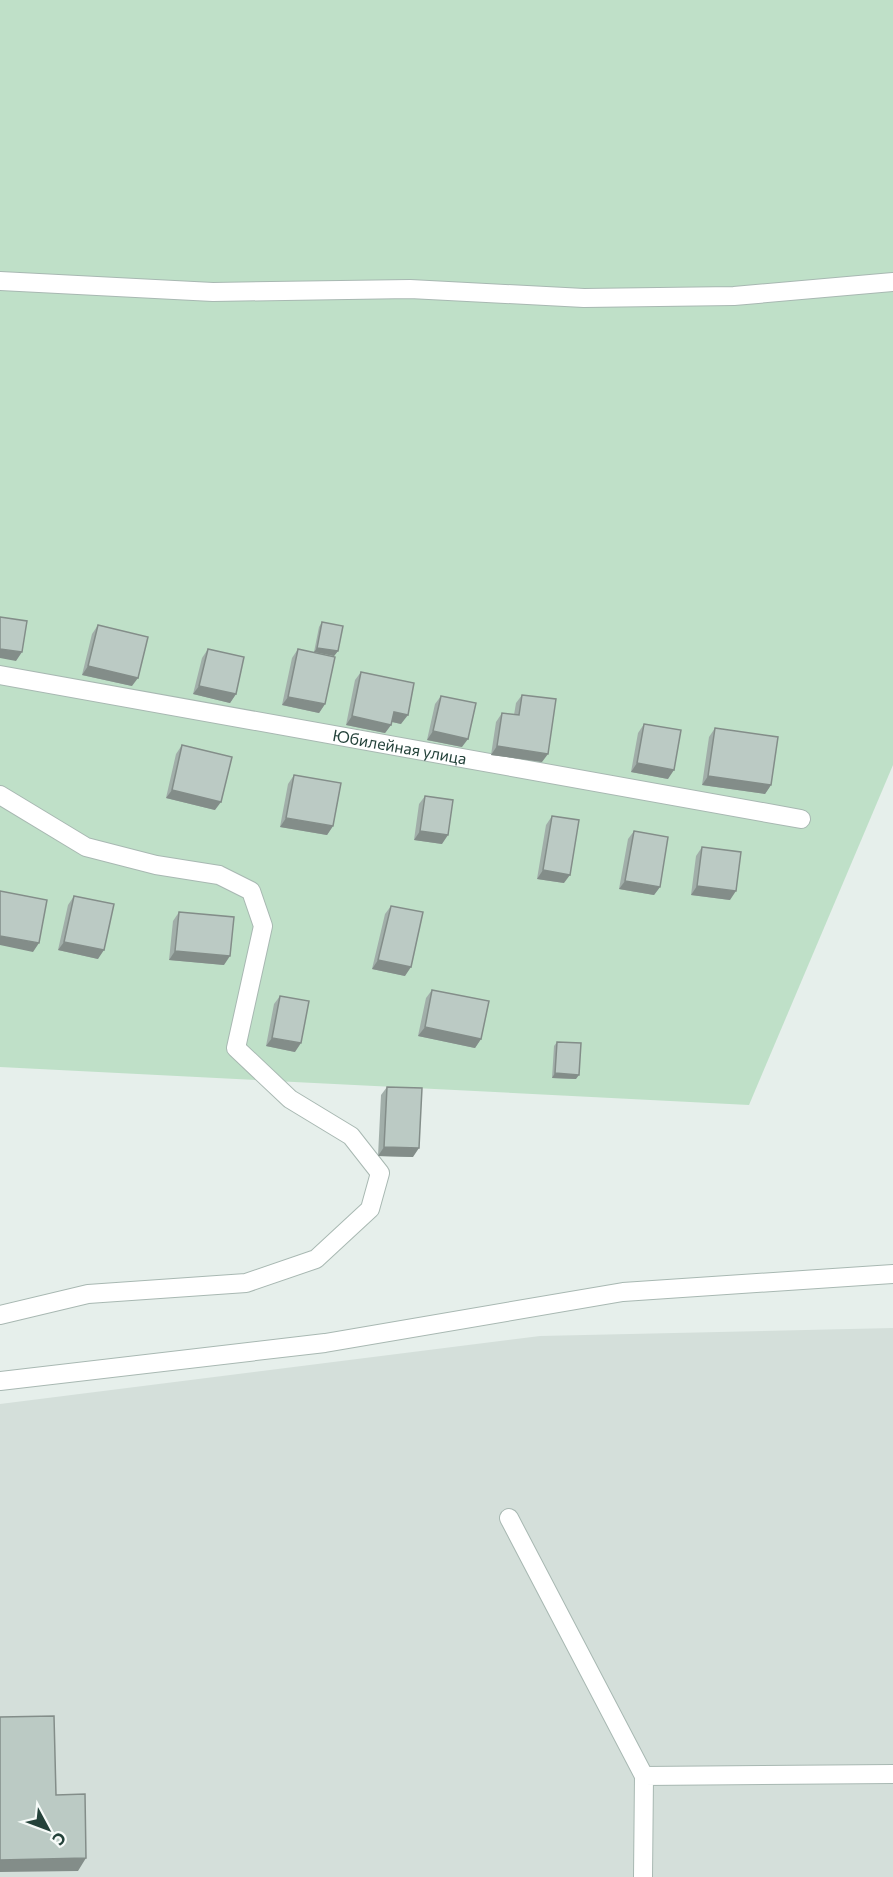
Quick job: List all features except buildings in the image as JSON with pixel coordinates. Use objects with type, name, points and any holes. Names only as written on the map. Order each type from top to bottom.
[{"type":"street","points":[[0,281],[213,292],[410,289],[584,298],[734,296],[893,282]]},
{"type":"street","name":"Юбилейная улица","points":[[0,675],[801,819]]},
{"type":"street","points":[[0,795],[86,847],[156,865],[219,875],[251,891],[263,926],[236,1048],[290,1099],[351,1136],[380,1173],[370,1209],[316,1259],[246,1283],[88,1294],[0,1315]]},
{"type":"street","points":[[0,1381],[325,1343],[623,1292],[893,1274]]},
{"type":"street","points":[[509,1518],[644,1776],[643,1877]]},
{"type":"street","points":[[644,1776],[893,1774]]},
{"type":"shaded area","points":[[893,1328],[893,1877],[0,1877],[0,1404],[540,1336]]},
{"type":"green space","points":[[0,0],[893,0],[893,765],[749,1105],[0,1067]]}]
